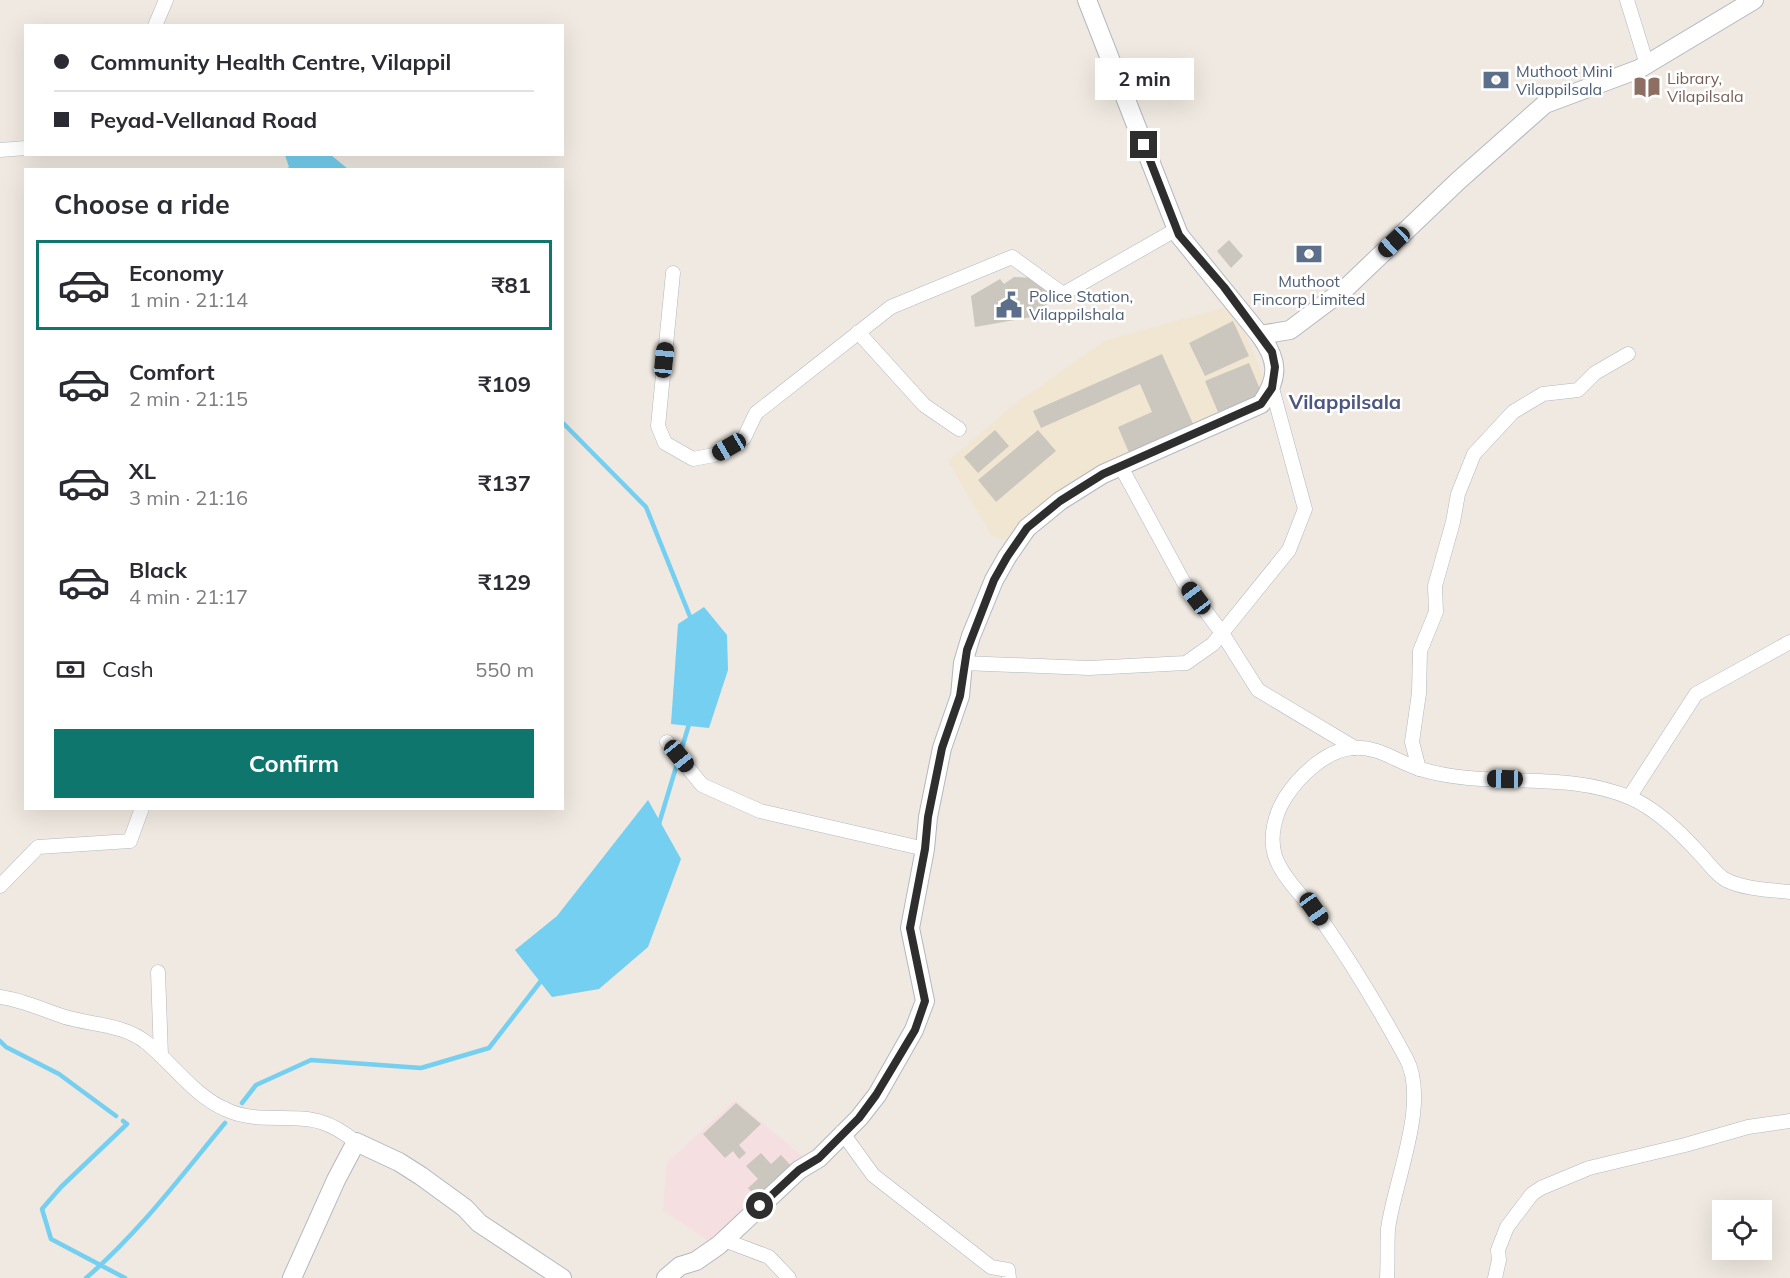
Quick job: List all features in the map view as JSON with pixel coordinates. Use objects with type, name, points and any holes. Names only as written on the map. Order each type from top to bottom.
[{"type":"street","points":[[156,24],[166,0]]},
{"type":"street","points":[[963,663],[1089,668],[1186,663],[1213,644],[1289,550],[1305,509],[1272,388],[1275,367],[1272,352],[1177,229],[1087,0]]},
{"type":"street","points":[[1627,0],[1647,65]]},
{"type":"street","points":[[1260,335],[1290,330],[1346,288],[1545,104],[1647,65],[1754,0]]},
{"type":"street","points":[[0,150],[24,148]]},
{"type":"street","points":[[673,273],[658,426],[665,443],[693,459],[714,455],[744,438],[756,413],[891,307],[914,295],[1012,257],[1063,294],[1177,229]]},
{"type":"street","points":[[858,332],[924,405],[959,429]]},
{"type":"street","points":[[1419,769],[1412,741],[1419,693],[1420,651],[1436,612],[1435,586],[1458,494],[1474,454],[1513,412],[1544,394],[1578,390],[1595,373],[1628,354]]},
{"type":"street","points":[[666,1278],[680,1266],[696,1261],[724,1240],[799,1170],[819,1158],[842,1132],[859,1118],[876,1095],[915,1030],[925,1001],[910,928],[942,748],[960,696],[963,663],[994,580],[1027,528],[1060,501],[1120,465],[1261,404],[1272,388]]},
{"type":"street","points":[[1120,465],[1183,581],[1222,633],[1258,690],[1355,748]]},
{"type":"street","points":[[1632,793],[1696,694],[1790,642]]},
{"type":"street","points":[[667,742],[702,785],[760,811],[925,849]]},
{"type":"street","points":[[1387,1278],[1388,1227],[1415,1101],[1408,1061],[1329,930],[1275,855],[1272,832],[1276,816],[1286,797],[1307,773],[1332,752],[1355,748],[1384,752],[1419,769],[1475,778],[1565,781],[1611,791],[1633,799],[1666,821],[1724,880],[1763,890],[1790,892]]},
{"type":"street","points":[[0,886],[38,847],[130,841],[141,810]]},
{"type":"street","points":[[158,972],[161,1056]]},
{"type":"street","points":[[0,997],[17,999],[69,1018],[130,1032],[146,1042],[191,1086],[224,1109],[240,1115],[277,1120],[320,1121],[421,1176],[465,1208],[479,1223],[562,1278]]},
{"type":"street","points":[[1495,1278],[1499,1260],[1498,1250],[1507,1227],[1532,1194],[1541,1188],[1589,1168],[1748,1127],[1790,1121]]},
{"type":"street","points":[[842,1132],[873,1175],[991,1267],[1008,1270],[1009,1278]]},
{"type":"street","points":[[292,1278],[336,1180],[356,1142]]},
{"type":"street","points":[[724,1240],[769,1257],[789,1278]]},
{"type":"shaded area","points":[[1234,305],[1267,387],[1259,399],[1124,458],[1009,541],[992,536],[948,461],[1011,407],[1104,341]]},
{"type":"shaded area","points":[[735,1100],[807,1160],[714,1245],[663,1210],[667,1163]]},
{"type":"water","points":[[285,156],[332,156],[347,168],[288,168]]},
{"type":"water","points":[[704,607],[727,635],[728,670],[709,728],[671,724],[678,624]]},
{"type":"water","points":[[648,800],[681,859],[648,947],[599,989],[552,997],[515,950],[557,916]]},
{"type":"building","points":[[1229,240],[1243,256],[1231,268],[1217,251]]},
{"type":"building","name":"Police Station, Vilappilshala","points":[[1014,277],[1034,278],[1050,294],[1043,315],[975,327],[971,296],[1000,279],[1004,284]]},
{"type":"building","points":[[1233,321],[1249,356],[1205,376],[1189,343]]},
{"type":"building","points":[[1162,354],[1194,426],[1130,455],[1118,427],[1152,412],[1140,384],[1041,428],[1033,411]]},
{"type":"building","points":[[1249,363],[1262,394],[1218,412],[1205,381]]},
{"type":"building","points":[[995,430],[1009,446],[978,473],[964,457]]},
{"type":"building","points":[[1038,430],[1056,451],[996,502],[978,480]]},
{"type":"building","points":[[736,1103],[761,1124],[739,1145],[746,1153],[739,1159],[733,1151],[725,1158],[703,1134]]},
{"type":"building","points":[[761,1153],[771,1164],[781,1155],[795,1170],[761,1202],[748,1188],[758,1179],[746,1166]]},
{"type":"waterway","points":[[564,424],[646,507],[691,619]]},
{"type":"waterway","points":[[658,827],[690,721]]},
{"type":"waterway","points":[[242,1103],[256,1085],[311,1060],[421,1068],[489,1048],[544,977]]},
{"type":"waterway","points":[[0,1041],[6,1047],[59,1074],[116,1116]]},
{"type":"waterway","points":[[123,1121],[127,1124],[61,1187],[42,1209],[51,1239],[125,1278]]},
{"type":"waterway","points":[[86,1278],[141,1224],[225,1123]]},
{"type":"place","name":"Muthoot Mini Vilappilsala","points":[[1496,80]]},
{"type":"place","name":"Library, Vilapilsala","points":[[1647,87]]},
{"type":"place","name":"Muthoot Fincorp Limited","points":[[1309,254]]},
{"type":"place","name":"Police Station, Vilappilshala","points":[[1009,305]]},
{"type":"district","name":"Vilappilsala","points":[[1345,401]]},
{"type":"route","points":[[760,1206],[799,1170],[819,1158],[842,1132],[859,1118],[876,1095],[915,1030],[925,1001],[910,928],[937,770],[960,696],[963,663],[971,636],[994,580],[1007,557],[1027,528],[1060,501],[1120,465],[1261,404],[1272,388],[1275,367],[1272,352],[1224,287],[1179,235],[1144,145]]}]
